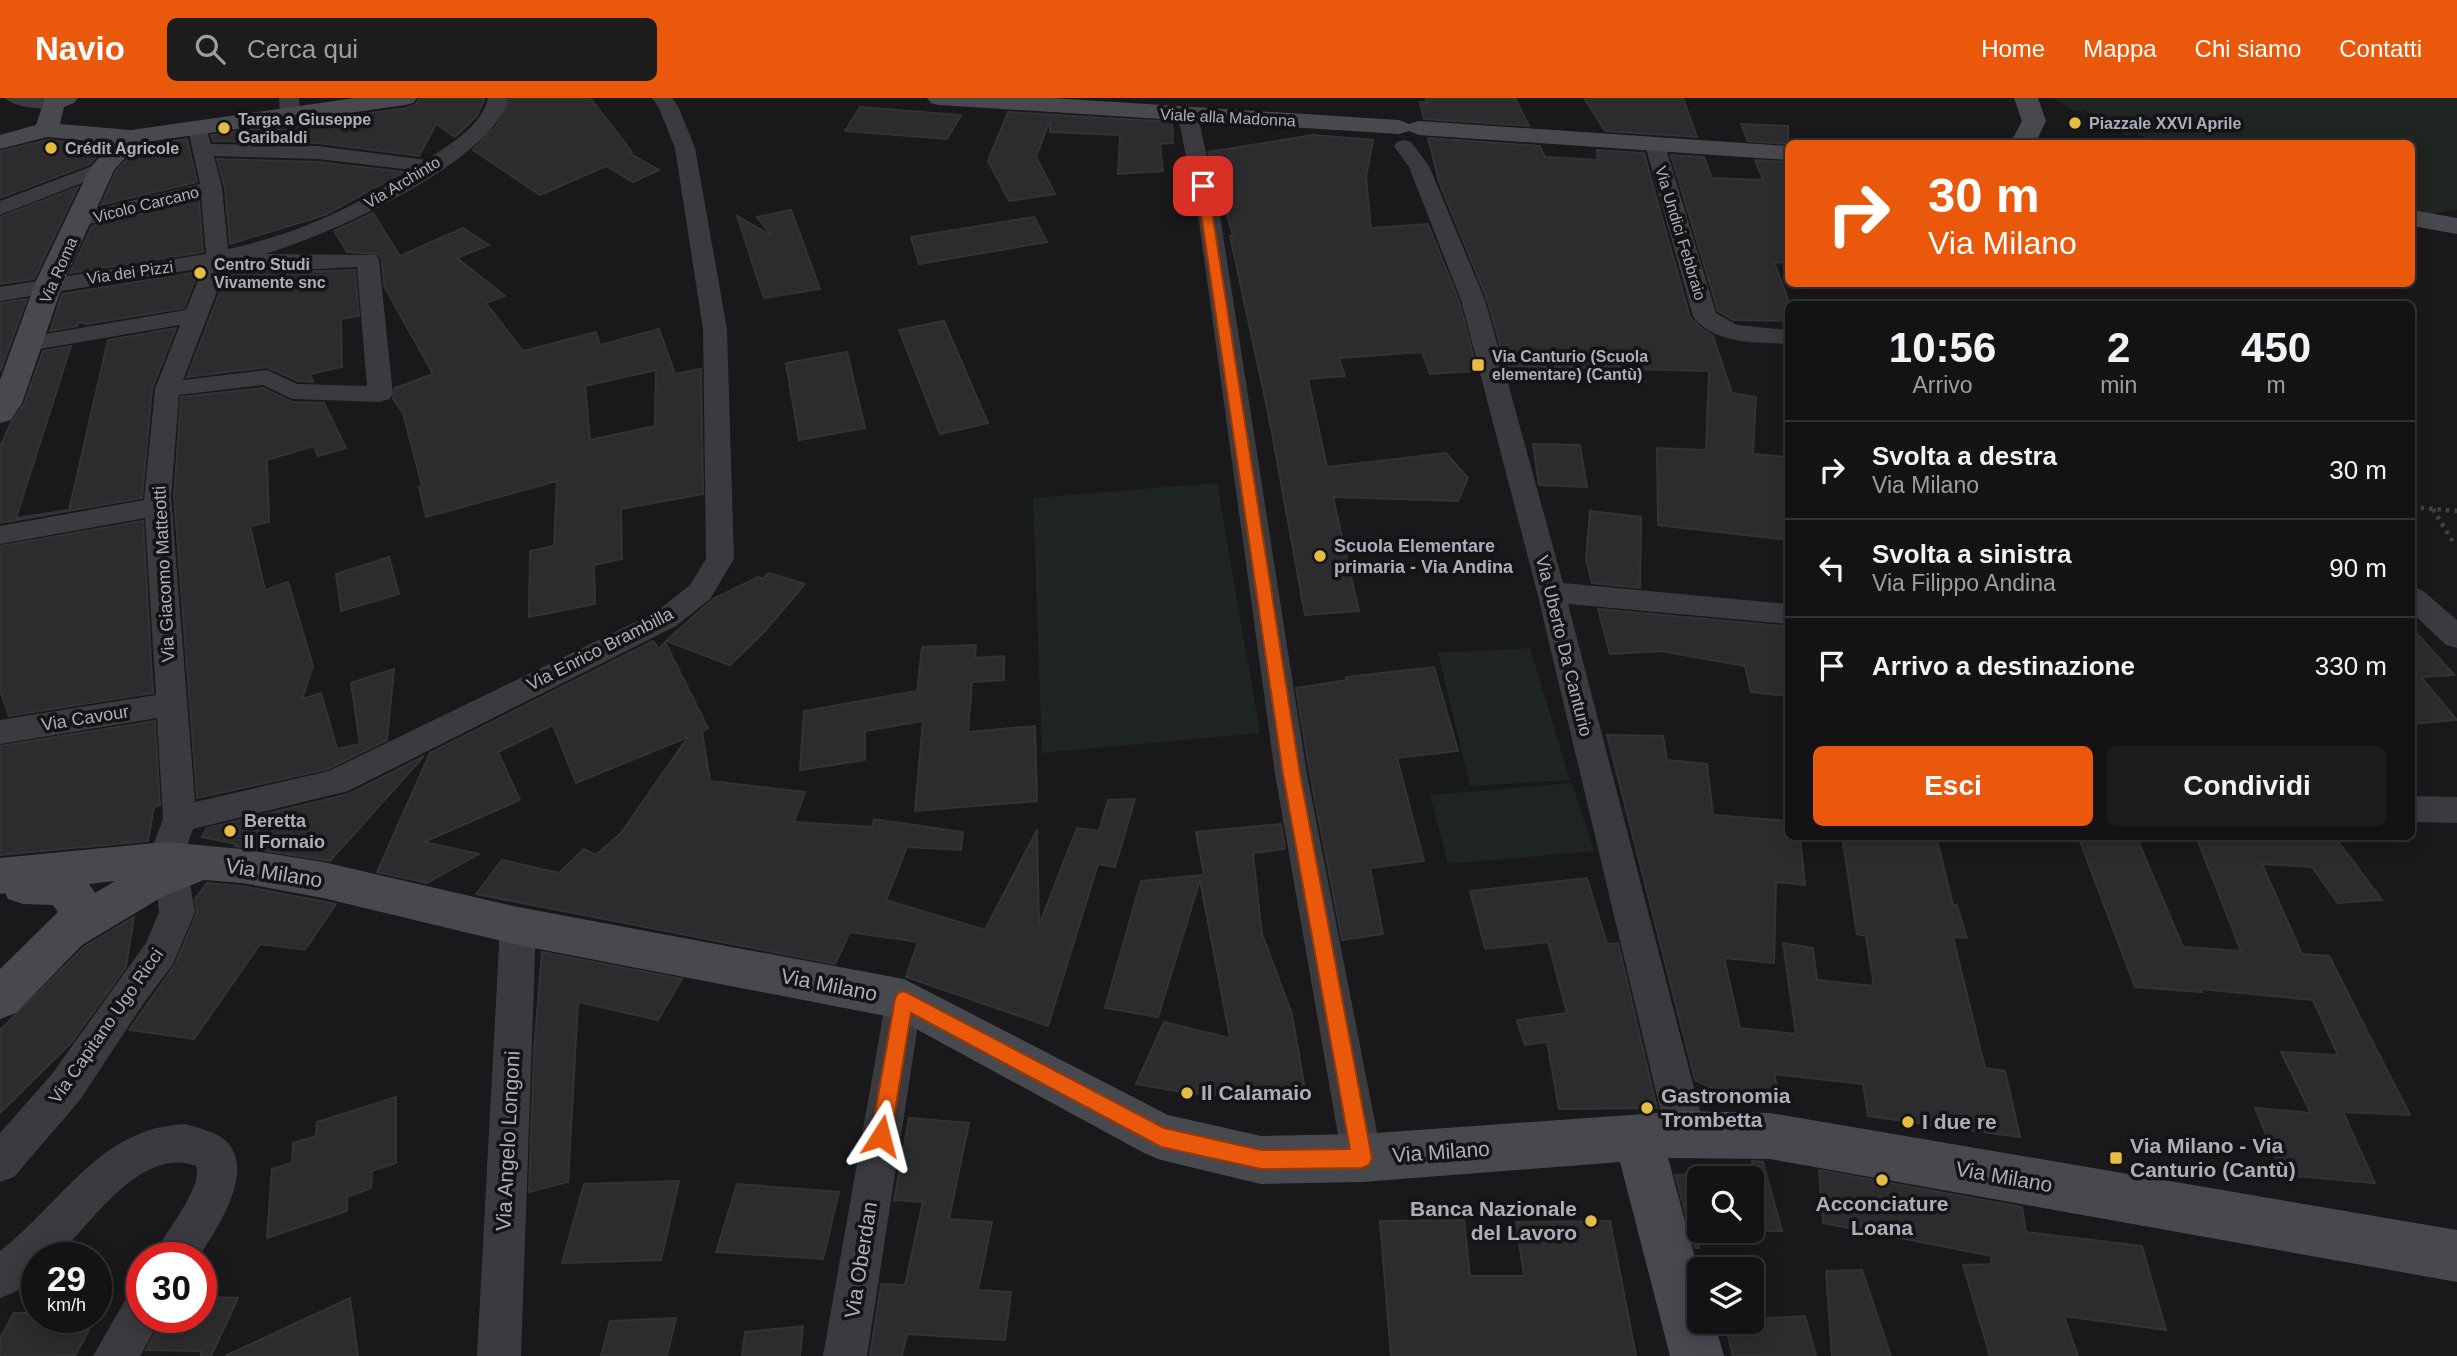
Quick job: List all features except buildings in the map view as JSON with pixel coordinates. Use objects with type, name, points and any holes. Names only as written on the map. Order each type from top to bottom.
[{"type":"street","points":[[15,98],[59,101],[47,131]]},
{"type":"street","points":[[200,140],[289,107],[405,98]]},
{"type":"street","name":"Via Archinto","points":[[285,252],[431,167],[472,136],[496,111],[498,98]]},
{"type":"street","name":"Via Enrico Brambilla","points":[[180,819],[336,782],[666,619],[700,592],[720,559],[715,329],[685,148],[669,108],[662,98]]},
{"type":"street","name":"Viale alla Madonna","points":[[939,98],[1349,125],[1412,141]]},
{"type":"street","points":[[2023,140],[2034,121],[2026,98]]},
{"type":"street","points":[[1299,121],[1317,116],[1316,104]]},
{"type":"street","points":[[1316,104],[1349,125]]},
{"type":"street","points":[[1188,116],[1210,222],[1291,774],[1362,1158]]},
{"type":"street","points":[[0,142],[47,131],[200,140],[257,149],[369,155],[431,167]]},
{"type":"street","points":[[1412,141],[1460,132],[1785,153]]},
{"type":"street","name":"Via Roma","points":[[0,413],[7,403],[50,283],[103,168],[131,137]]},
{"type":"street","name":"Via Giacomo Matteotti","points":[[168,866],[180,819],[158,507],[167,389],[218,259],[211,188],[200,140]]},
{"type":"street","name":"Via Uberto Da Canturio","points":[[1412,141],[1473,300],[1550,592],[1662,1136]]},
{"type":"street","name":"Via Undici Febbraio","points":[[1655,145],[1705,316],[1714,326],[1728,331],[1785,337]]},
{"type":"street","points":[[0,209],[103,168]]},
{"type":"street","name":"Vicolo Carcano","points":[[81,220],[211,188]]},
{"type":"street","points":[[2415,219],[2457,226]]},
{"type":"street","name":"Via dei Pizzi","points":[[0,294],[50,283],[285,252],[368,260],[380,394],[292,391],[267,377],[167,389]]},
{"type":"street","points":[[28,344],[197,315]]},
{"type":"street","points":[[0,536],[158,507]]},
{"type":"street","points":[[1550,592],[1785,614]]},
{"type":"street","points":[[2415,600],[2457,637]]},
{"type":"street","name":"Via Cavour","points":[[0,732],[171,704]]},
{"type":"street","points":[[2415,809],[2457,810]]},
{"type":"street","name":"Via Milano","points":[[168,866],[214,864],[323,880],[518,926],[904,999],[1161,1137],[1261,1160],[1362,1158],[1662,1136],[1770,1136],[2457,1256]]},
{"type":"street","points":[[0,876],[168,866]]},
{"type":"street","points":[[69,931],[148,884],[168,866]]},
{"type":"street","name":"Via Capitano Ugo Ricci","points":[[0,1163],[66,1087],[130,992],[160,953],[177,912],[168,866]]},
{"type":"street","points":[[0,885],[62,887],[77,899],[80,918],[0,999]]},
{"type":"street","name":"Via Angelo Longoni","points":[[499,1356],[518,926]]},
{"type":"street","name":"Via Oberdan","points":[[845,1356],[904,999]]},
{"type":"street","points":[[1662,1136],[1655,1207],[1697,1356]]},
{"type":"street","points":[[0,1277],[44,1241],[96,1183],[133,1157],[155,1146],[175,1143],[201,1147],[215,1155],[220,1168],[217,1186],[184,1242]]},
{"type":"street","points":[[115,1356],[129,1333]]},
{"type":"path","points":[[2415,506],[2457,511]]},
{"type":"path","points":[[2433,509],[2453,542]]},
{"type":"shaded area","points":[[2054,98],[2457,98],[2457,209],[2429,215],[2415,213],[2415,140],[2149,140],[2137,133],[2125,135],[2084,110],[2076,112]]},
{"type":"shaded area","points":[[1217,483],[1260,733],[1042,753],[1033,498]]},
{"type":"shaded area","points":[[1530,648],[1570,780],[1470,786],[1438,653]]},
{"type":"shaded area","points":[[1572,783],[1594,851],[1448,864],[1430,795]]},
{"type":"place","name":"Piazzale XXVI Aprile","points":[[2075,123]]},
{"type":"place","name":"Targa a Giuseppe Garibaldi","points":[[224,128]]},
{"type":"place","name":"Crédit Agricole","points":[[51,148]]},
{"type":"place","name":"Centro Studi Vivamente snc","points":[[200,273]]},
{"type":"place","name":"Via Canturio (Scuola elementare) (Cantù)","points":[[1478,365]]},
{"type":"place","name":"Scuola Elementare primaria - Via Andina","points":[[1320,556]]},
{"type":"place","name":"Beretta Il Fornaio","points":[[230,831]]},
{"type":"place","name":"Il Calamaio","points":[[1187,1093]]},
{"type":"place","name":"Gastronomia Trombetta","points":[[1647,1108]]},
{"type":"place","name":"I due re","points":[[1908,1122]]},
{"type":"place","name":"Via Milano - Via Canturio (Cantù)","points":[[2116,1158]]},
{"type":"place","name":"Acconciature Loana","points":[[1882,1180]]},
{"type":"place","name":"Banca Nazionale del Lavoro","points":[[1591,1221]]},
{"type":"route","points":[[881,1136],[904,999],[1161,1137],[1261,1160],[1362,1158],[1291,774],[1203,186]]}]
